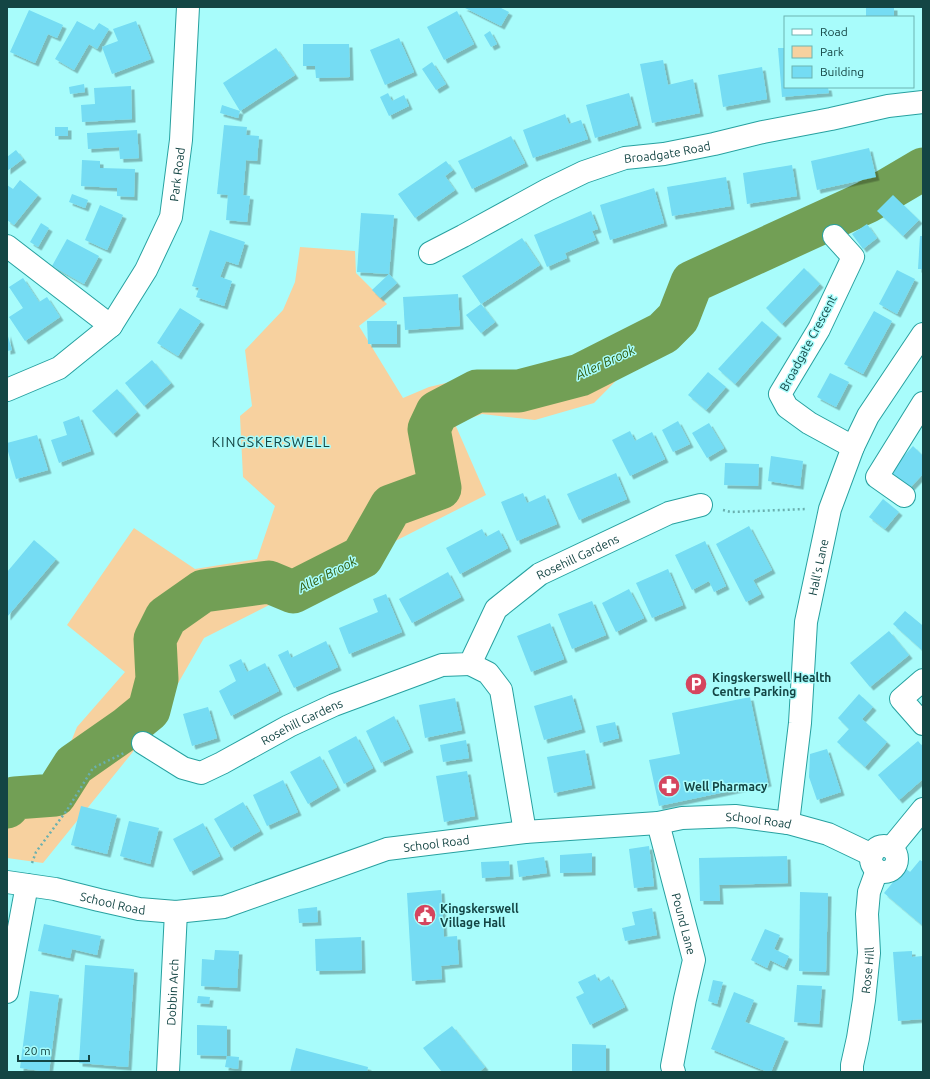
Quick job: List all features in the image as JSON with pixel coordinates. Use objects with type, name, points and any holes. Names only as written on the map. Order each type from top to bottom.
[{"type":"street","name":"Park Road","points":[[7,390],[59,368],[111,326],[146,270],[171,217],[181,140],[188,7]]},
{"type":"street","name":"Broadgate Road","points":[[430,252],[584,172],[624,158],[664,154],[888,106],[923,102]]},
{"type":"street","name":"Broadgate Crescent","points":[[834,236],[853,257],[819,329],[780,394],[787,407],[809,423],[853,447]]},
{"type":"street","points":[[7,246],[111,326]]},
{"type":"street","name":"Hall's Lane","points":[[788,823],[800,723],[806,622],[830,509],[853,447],[868,416],[923,334]]},
{"type":"street","points":[[904,496],[877,477],[923,403]]},
{"type":"street","name":"Rosehill Gardens","points":[[470,664],[496,608],[540,574],[669,513],[701,504]]},
{"type":"street","name":"Rosehill Gardens","points":[[143,743],[183,768],[201,773],[288,726],[334,705],[442,665],[470,664],[488,673],[500,690],[525,832]]},
{"type":"street","points":[[923,680],[901,699],[923,724]]},
{"type":"street","name":"Rose Hill","points":[[852,1072],[864,1000],[869,953],[867,914],[869,892],[880,858],[923,809]]},
{"type":"street","name":"School Road","points":[[17,883],[55,888],[98,900],[139,909],[176,912],[224,907],[387,849],[525,832],[658,823],[682,818],[735,816],[788,823],[828,834],[880,858]]},
{"type":"street","name":"Pound Lane","points":[[658,823],[694,960],[672,1066],[674,1072]]},
{"type":"street","points":[[7,992],[17,883]]},
{"type":"street","name":"Dobbin Arch","points":[[168,1072],[176,912]]},
{"type":"path","points":[[701,504],[731,512],[830,509]]},
{"type":"path","points":[[17,883],[30,866],[36,852],[67,810],[93,768],[143,743]]},
{"type":"green space","points":[[300,247],[355,251],[356,273],[387,304],[359,326],[403,398],[429,387],[463,379],[546,378],[678,318],[594,403],[535,420],[482,414],[455,424],[486,495],[204,638],[153,727],[43,863],[7,858],[7,783],[11,778],[53,786],[77,727],[125,672],[67,625],[134,528],[195,569],[257,559],[275,506],[243,477],[240,416],[252,406],[245,350],[283,310],[295,282]]},
{"type":"building","points":[[463,7],[499,7],[509,12],[501,26]]},
{"type":"building","points":[[866,7],[894,7],[894,16],[866,16]]},
{"type":"building","points":[[29,10],[63,25],[57,38],[48,34],[35,63],[10,52]]},
{"type":"building","points":[[457,11],[474,44],[444,60],[427,27]]},
{"type":"building","points":[[77,21],[94,30],[99,23],[109,29],[97,49],[89,44],[74,70],[55,59]]},
{"type":"building","points":[[136,21],[151,59],[112,74],[102,47],[118,41],[113,29]]},
{"type":"building","points":[[490,31],[497,44],[491,47],[484,35]]},
{"type":"building","points":[[399,38],[414,72],[385,85],[370,50]]},
{"type":"building","points":[[303,44],[349,44],[350,77],[316,78],[315,66],[303,66]]},
{"type":"building","points":[[276,48],[295,75],[240,111],[223,83]]},
{"type":"building","points":[[778,48],[784,48],[784,88],[828,88],[829,93],[782,97]]},
{"type":"building","points":[[663,60],[668,85],[693,79],[700,113],[652,123],[640,64]]},
{"type":"building","points":[[432,62],[446,84],[436,90],[422,69]]},
{"type":"building","points":[[762,67],[767,99],[723,107],[718,75]]},
{"type":"building","points":[[84,84],[85,92],[70,94],[69,87]]},
{"type":"building","points":[[131,86],[132,119],[82,122],[81,105],[95,104],[94,88]]},
{"type":"building","points":[[388,93],[392,101],[404,95],[409,106],[389,116],[380,97]]},
{"type":"building","points":[[629,93],[638,125],[595,138],[586,105]]},
{"type":"building","points":[[222,105],[240,111],[238,118],[220,113]]},
{"type":"building","points":[[565,114],[569,124],[581,120],[588,139],[533,158],[523,130]]},
{"type":"building","points":[[224,125],[247,127],[246,135],[259,136],[257,161],[246,160],[243,195],[250,196],[247,222],[226,220],[228,195],[217,194]]},
{"type":"building","points":[[55,127],[68,127],[68,136],[55,136]]},
{"type":"building","points":[[137,130],[139,158],[120,159],[119,147],[88,149],[87,133]]},
{"type":"building","points":[[511,136],[525,163],[472,189],[458,161]]},
{"type":"building","points":[[869,148],[876,177],[817,190],[811,161]]},
{"type":"building","points":[[16,150],[23,159],[7,171],[7,157]]},
{"type":"building","points":[[82,160],[100,161],[100,168],[135,169],[134,197],[117,196],[117,188],[81,186]]},
{"type":"building","points":[[446,161],[453,170],[445,176],[455,190],[415,218],[398,194]]},
{"type":"building","points":[[792,165],[797,196],[747,204],[743,173]]},
{"type":"building","points":[[726,177],[731,206],[672,216],[667,187]]},
{"type":"building","points":[[20,180],[38,195],[14,225],[7,220],[7,185],[13,189]]},
{"type":"building","points":[[654,188],[664,223],[610,240],[600,205]]},
{"type":"building","points":[[72,194],[88,200],[85,208],[69,202]]},
{"type":"building","points":[[893,195],[919,220],[903,236],[877,211]]},
{"type":"building","points":[[100,205],[123,215],[107,250],[85,240]]},
{"type":"building","points":[[591,211],[598,229],[592,231],[596,240],[565,253],[567,258],[547,267],[534,235]]},
{"type":"building","points":[[361,213],[394,215],[389,274],[357,272]]},
{"type":"building","points":[[41,223],[49,228],[38,247],[30,242]]},
{"type":"building","points":[[867,224],[877,238],[863,249],[852,234]]},
{"type":"building","points":[[210,230],[245,242],[238,265],[226,261],[220,277],[232,281],[224,306],[196,297],[199,288],[192,286]]},
{"type":"building","points":[[920,236],[923,236],[923,269],[918,269]]},
{"type":"building","points":[[522,238],[540,265],[481,304],[462,276]]},
{"type":"building","points":[[67,239],[99,256],[84,284],[52,266]]},
{"type":"building","points":[[804,268],[820,284],[782,324],[766,308]]},
{"type":"building","points":[[897,270],[915,279],[897,314],[879,304]]},
{"type":"building","points":[[389,274],[397,283],[380,298],[372,290]]},
{"type":"building","points":[[23,278],[39,302],[47,297],[60,317],[25,341],[9,317],[23,308],[9,287]]},
{"type":"building","points":[[458,294],[460,326],[405,330],[403,297]]},
{"type":"building","points":[[481,304],[495,322],[481,333],[466,315]]},
{"type":"building","points":[[180,308],[201,321],[178,356],[157,343]]},
{"type":"building","points":[[874,311],[892,321],[863,374],[844,364]]},
{"type":"building","points":[[367,321],[397,321],[397,344],[368,344]]},
{"type":"building","points":[[762,321],[778,335],[735,384],[718,369]]},
{"type":"building","points":[[7,333],[12,350],[7,351]]},
{"type":"building","points":[[152,360],[171,383],[144,406],[125,383]]},
{"type":"building","points":[[708,372],[726,387],[706,410],[688,395]]},
{"type":"building","points":[[830,373],[849,382],[836,407],[817,397]]},
{"type":"building","points":[[117,389],[137,412],[113,434],[92,411]]},
{"type":"building","points":[[79,416],[91,451],[59,463],[51,440],[67,435],[63,422]]},
{"type":"building","points":[[678,421],[690,444],[673,452],[662,430]]},
{"type":"building","points":[[709,423],[724,448],[707,458],[692,433]]},
{"type":"building","points":[[630,431],[635,441],[652,432],[665,459],[630,476],[612,440]]},
{"type":"building","points":[[37,435],[48,470],[16,479],[7,448],[7,443]]},
{"type":"building","points":[[913,446],[923,456],[923,474],[908,490],[889,472]]},
{"type":"building","points":[[771,456],[803,461],[800,486],[768,481]]},
{"type":"building","points":[[725,463],[759,464],[758,486],[724,485]]},
{"type":"building","points":[[616,473],[627,499],[579,520],[567,494]]},
{"type":"building","points":[[523,493],[527,503],[545,495],[557,524],[517,541],[501,502]]},
{"type":"building","points":[[883,499],[899,512],[885,529],[869,517]]},
{"type":"building","points":[[749,526],[772,570],[753,580],[761,594],[746,602],[716,544]]},
{"type":"building","points":[[482,529],[486,537],[499,530],[508,548],[460,574],[446,548]]},
{"type":"building","points":[[34,540],[56,559],[7,617],[7,572]]},
{"type":"building","points":[[705,541],[726,586],[714,592],[709,581],[692,590],[675,555]]},
{"type":"building","points":[[668,569],[683,605],[652,618],[636,583]]},
{"type":"building","points":[[448,572],[461,597],[412,623],[399,599]]},
{"type":"building","points":[[629,589],[644,618],[616,632],[602,603]]},
{"type":"building","points":[[386,594],[402,632],[349,654],[339,628],[378,612],[373,599]]},
{"type":"building","points":[[592,601],[606,635],[572,649],[558,614]]},
{"type":"building","points":[[905,611],[922,625],[923,624],[923,651],[893,624]]},
{"type":"building","points":[[550,623],[564,659],[531,672],[517,636]]},
{"type":"building","points":[[889,631],[909,655],[870,687],[850,663]]},
{"type":"building","points":[[326,641],[338,667],[294,688],[278,655],[288,650],[291,658]]},
{"type":"building","points":[[241,659],[247,672],[265,663],[279,691],[231,716],[219,691],[236,681],[229,665]]},
{"type":"building","points":[[859,694],[873,707],[862,719],[887,742],[865,767],[837,742],[849,729],[838,718]]},
{"type":"building","points":[[572,695],[582,729],[544,740],[534,706]]},
{"type":"building","points":[[750,697],[768,783],[659,806],[649,760],[680,754],[672,713]]},
{"type":"building","points":[[455,698],[462,730],[425,738],[419,705]]},
{"type":"building","points":[[208,707],[217,738],[192,746],[183,714]]},
{"type":"building","points":[[394,716],[410,749],[381,763],[366,731]]},
{"type":"building","points":[[615,722],[619,738],[600,743],[596,726]]},
{"type":"building","points":[[356,736],[373,768],[344,784],[328,751]]},
{"type":"building","points":[[466,740],[469,758],[443,762],[440,745]]},
{"type":"building","points":[[918,741],[923,747],[923,779],[899,800],[878,775]]},
{"type":"building","points":[[827,749],[841,792],[817,800],[809,777],[810,754]]},
{"type":"building","points":[[585,750],[592,785],[554,793],[547,757]]},
{"type":"building","points":[[320,756],[337,787],[308,804],[290,772]]},
{"type":"building","points":[[467,771],[475,816],[444,822],[436,776]]},
{"type":"building","points":[[283,780],[298,812],[267,826],[253,795]]},
{"type":"building","points":[[243,802],[260,831],[231,848],[214,819]]},
{"type":"building","points":[[81,806],[117,815],[107,854],[71,845]]},
{"type":"building","points":[[129,821],[159,828],[150,864],[120,856]]},
{"type":"building","points":[[203,823],[220,856],[190,872],[173,839]]},
{"type":"building","points":[[649,846],[654,886],[634,888],[629,849]]},
{"type":"building","points":[[592,853],[592,872],[560,873],[560,855]]},
{"type":"building","points":[[787,856],[788,883],[719,885],[720,901],[700,901],[699,858]]},
{"type":"building","points":[[544,857],[547,873],[519,877],[517,861]]},
{"type":"building","points":[[920,860],[923,862],[923,926],[884,893],[905,868],[910,872]]},
{"type":"building","points":[[509,861],[510,876],[482,878],[481,862]]},
{"type":"building","name":"Kingskerswell Village Hall","points":[[441,890],[444,937],[457,936],[459,964],[441,966],[442,979],[412,981],[407,893]]},
{"type":"building","points":[[800,892],[828,893],[826,972],[799,971]]},
{"type":"building","points":[[317,907],[318,922],[299,923],[298,909]]},
{"type":"building","points":[[652,908],[657,935],[625,941],[622,928],[635,925],[632,912]]},
{"type":"building","points":[[44,924],[101,936],[97,955],[72,949],[70,958],[38,951]]},
{"type":"building","points":[[765,929],[780,935],[774,949],[789,956],[784,967],[770,960],[767,968],[751,960]]},
{"type":"building","points":[[361,937],[362,970],[316,971],[315,939]]},
{"type":"building","points":[[215,950],[239,951],[237,988],[201,986],[202,959],[214,960]]},
{"type":"building","points":[[912,951],[912,957],[923,956],[923,1019],[898,1021],[893,952]]},
{"type":"building","points":[[85,965],[134,969],[128,1067],[79,1063]]},
{"type":"building","points":[[595,974],[599,982],[609,976],[625,1007],[590,1025],[576,997],[584,993],[578,982]]},
{"type":"building","points":[[713,980],[723,982],[717,1004],[708,1001]]},
{"type":"building","points":[[797,985],[822,986],[819,1024],[794,1022]]},
{"type":"building","points":[[30,991],[59,995],[49,1072],[20,1068]]},
{"type":"building","points":[[734,992],[754,1000],[745,1022],[785,1038],[771,1072],[711,1049]]},
{"type":"building","points":[[198,996],[210,997],[209,1004],[197,1003]]},
{"type":"building","points":[[197,1025],[227,1026],[227,1056],[197,1055]]},
{"type":"building","points":[[452,1026],[485,1067],[479,1072],[442,1072],[423,1048]]},
{"type":"building","points":[[572,1044],[606,1045],[606,1072],[572,1072]]},
{"type":"building","points":[[296,1048],[368,1067],[367,1072],[290,1072]]},
{"type":"building","points":[[227,1056],[239,1057],[238,1069],[225,1067]]},
{"type":"waterway","name":"Aller Brook","points":[[7,807],[15,798],[55,795],[74,765],[127,728],[149,710],[157,679],[155,639],[166,617],[203,591],[269,582],[293,592],[362,557],[391,506],[440,488],[429,429],[437,412],[477,391],[519,391],[580,375],[663,333],[678,318],[692,282],[867,202],[923,169]]},
{"type":"place","name":"Kingskerswell Health Centre Parking","points":[[696,684]]},
{"type":"place","name":"Well Pharmacy","points":[[669,786]]},
{"type":"place","name":"Kingskerswell Village Hall","points":[[425,915]]},
{"type":"district","name":"KINGSKERSWELL","points":[[271,442]]}]
